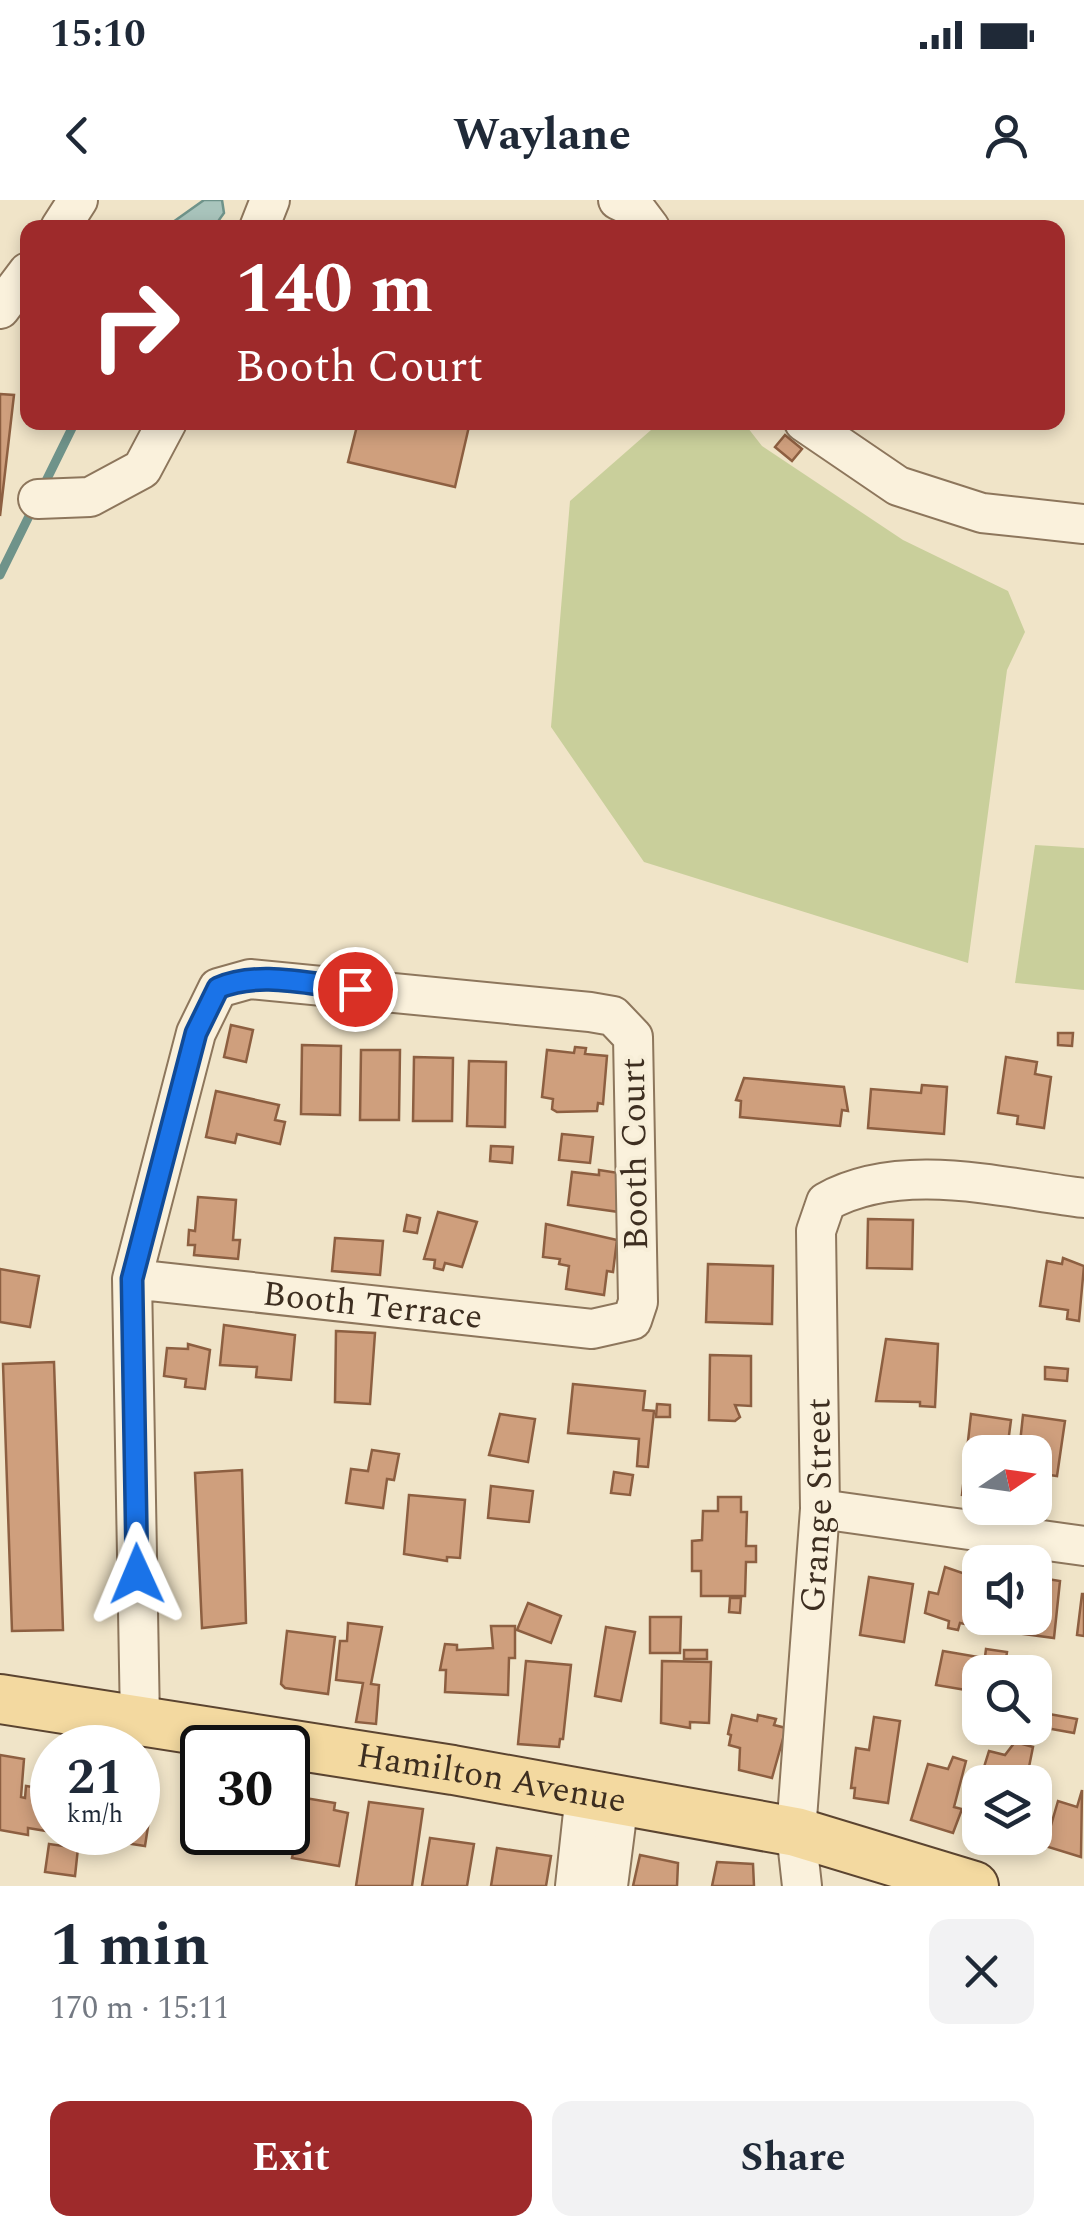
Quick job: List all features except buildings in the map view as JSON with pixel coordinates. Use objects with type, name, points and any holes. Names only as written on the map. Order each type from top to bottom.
[{"type":"main road","name":"Hamilton Avenue","points":[[0,1699],[796,1832],[974,1886]]},
{"type":"street","points":[[618,200],[634,208],[644,220]]},
{"type":"street","points":[[0,309],[20,283]]},
{"type":"street","points":[[38,499],[90,497],[142,469],[163,430]]},
{"type":"street","points":[[816,430],[898,486],[982,513],[1084,524]]},
{"type":"street","name":"Booth Court","points":[[132,1279],[196,1033],[218,988],[250,979],[590,1012],[613,1016],[628,1027],[633,1037],[638,1302],[632,1320],[616,1327]]},
{"type":"street","name":"Grange Street","points":[[802,1886],[796,1832],[820,1509],[816,1231],[826,1202],[846,1191],[903,1180],[1084,1198]]},
{"type":"street","points":[[132,1279],[140,1721]]},
{"type":"street","name":"Booth Terrace","points":[[132,1279],[592,1329],[616,1327]]},
{"type":"street","points":[[820,1509],[1084,1546]]},
{"type":"street","points":[[574,1886],[602,1797]]},
{"type":"street","points":[[602,1797],[608,1886]]},
{"type":"green space","points":[[651,430],[749,430],[762,446],[903,540],[1008,591],[1025,632],[1007,670],[968,963],[644,862],[551,727],[570,501]]},
{"type":"green space","points":[[1035,845],[1084,848],[1084,990],[1015,983]]},
{"type":"water","points":[[204,200],[222,200],[224,213],[219,220],[176,220]]},
{"type":"waterway","points":[[43,487],[71,430]]},
{"type":"waterway","points":[[0,575],[34,506]]},
{"type":"route","points":[[137,1574],[132,1279],[196,1033],[218,988],[230,983],[250,979],[355,989]]}]
